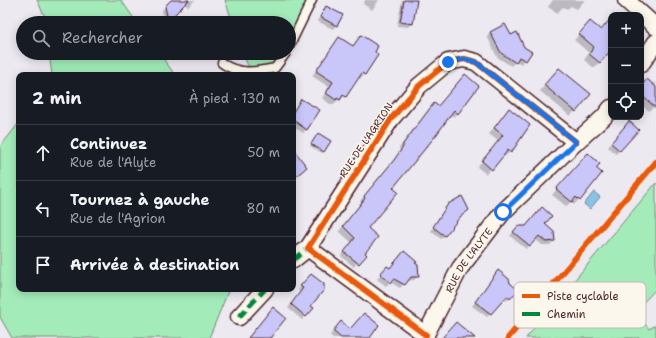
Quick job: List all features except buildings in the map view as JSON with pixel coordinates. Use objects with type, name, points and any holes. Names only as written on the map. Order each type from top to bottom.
[{"type":"street","points":[[626,0],[656,27]]},
{"type":"street","points":[[644,60],[656,42]]},
{"type":"street","name":"RUE DE L'AGRION","points":[[296,258],[308,248],[391,119],[419,86],[448,62],[464,59],[476,62],[576,142]]},
{"type":"street","name":"RUE DE L'ALYTE","points":[[425,336],[460,268],[503,212],[608,112]]},
{"type":"street","points":[[308,248],[425,336]]},
{"type":"street","points":[[239,317],[262,292]]},
{"type":"lane","points":[[296,33],[312,0]]},
{"type":"lane","points":[[222,63],[237,71],[247,72],[275,68],[281,60]]},
{"type":"green space","points":[[37,0],[121,0],[132,16],[44,16]]},
{"type":"green space","points":[[225,0],[308,0],[296,24],[296,16],[231,16]]},
{"type":"green space","points":[[50,60],[164,60],[173,72],[52,72]]},
{"type":"green space","points":[[246,60],[276,60],[266,68],[248,66]]},
{"type":"green space","points":[[16,127],[16,292],[228,292],[209,338],[12,338],[0,317],[0,147]]},
{"type":"green space","points":[[656,183],[656,289],[646,299],[646,282],[573,282]]},
{"type":"green space","points":[[646,325],[649,329],[656,325],[656,338],[526,338],[534,328],[646,328]]},
{"type":"water","points":[[594,192],[600,197],[590,209],[584,204]]},
{"type":"marked path","points":[[296,258],[308,248]]},
{"type":"marked path","points":[[239,317],[262,292]]},
{"type":"cycle path","points":[[426,335],[308,248],[391,119],[419,86],[448,62],[464,59],[476,62],[576,142]]},
{"type":"cycle path","points":[[555,282],[656,162]]},
{"type":"cycle path","points":[[508,338],[516,328]]},
{"type":"route","points":[[448,62],[464,59],[476,62],[576,142],[503,212]]}]
